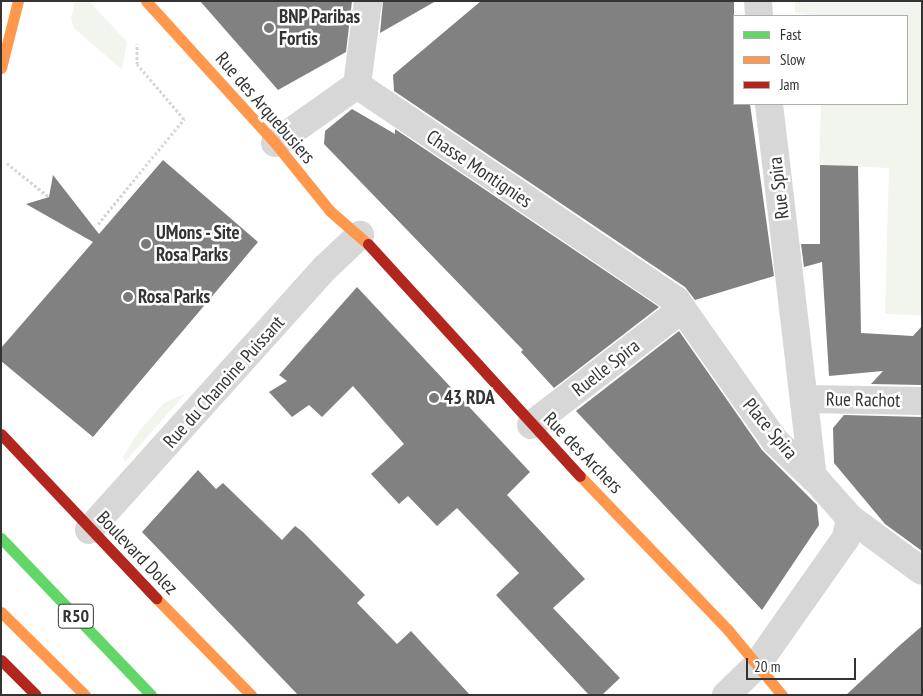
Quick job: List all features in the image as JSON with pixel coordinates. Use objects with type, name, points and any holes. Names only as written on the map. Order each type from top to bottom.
[{"type":"main road","points":[[1,68],[18,1]]},
{"type":"main road","name":"Rue des Arquebusiers","points":[[146,1],[275,143],[330,211],[360,235]]},
{"type":"main road","name":"Rue des Archers","points":[[360,235],[531,425],[728,630],[782,695]]},
{"type":"main road","name":"Boulevard Dolez","points":[[1,434],[89,530],[250,695]]},
{"type":"main road","name":"R50","points":[[1,538],[151,695]]},
{"type":"main road","points":[[1,612],[84,695]]},
{"type":"main road","points":[[3,666],[36,695]]},
{"type":"street","points":[[275,143],[357,85],[368,1]]},
{"type":"street","points":[[758,1],[759,15]]},
{"type":"street","name":"Chasse Montignies","points":[[357,85],[676,300],[681,310]]},
{"type":"street","name":"Rue Spira","points":[[769,105],[790,273]]},
{"type":"street","name":"Rue du Chanoine Puissant","points":[[89,530],[326,267],[360,235]]},
{"type":"street","name":"Place Spira","points":[[790,273],[813,477]]},
{"type":"street","name":"Ruelle Spira","points":[[531,425],[681,310]]},
{"type":"street","name":"Place Spira","points":[[681,310],[775,441],[813,477]]},
{"type":"street","name":"Rue Rachot","points":[[805,398],[922,401]]},
{"type":"street","points":[[813,477],[850,518],[922,571]]},
{"type":"street","points":[[726,695],[756,666],[846,538],[850,518]]},
{"type":"path","points":[[98,224],[184,119],[137,64],[137,44]]},
{"type":"path","points":[[8,163],[49,197]]},
{"type":"shaded area","points":[[75,1],[89,1],[127,42],[122,70],[74,28],[71,19]]},
{"type":"shaded area","points":[[795,1],[922,1],[922,315],[885,314],[889,168],[819,165],[821,105],[908,105],[908,15],[813,15],[795,13]]},
{"type":"shaded area","points":[[186,393],[125,462],[123,457],[139,431],[164,403]]},
{"type":"building","name":"BNP Paribas Fortis","points":[[200,1],[352,1],[346,52],[278,90]]},
{"type":"building","points":[[383,1],[436,1],[380,33]]},
{"type":"building","points":[[481,1],[734,1],[733,105],[750,105],[774,276],[695,300],[685,287],[394,91],[393,75]]},
{"type":"building","points":[[352,109],[395,134],[395,129],[659,307],[554,388],[521,352],[523,350],[324,144],[325,131]]},
{"type":"building","name":"Rosa Parks","points":[[163,160],[258,242],[93,437],[1,361],[1,348],[93,242],[26,204],[49,197],[53,175],[99,234]]},
{"type":"building","points":[[820,165],[858,166],[861,333],[913,336],[922,326],[922,385],[871,384],[883,371],[829,376],[822,262],[804,267],[801,244],[820,244]]},
{"type":"building","points":[[357,287],[530,472],[507,495],[585,579],[553,608],[620,678],[602,695],[589,695],[496,595],[519,573],[457,508],[437,526],[408,496],[399,504],[371,474],[404,444],[353,386],[322,417],[309,405],[292,417],[269,392],[287,381],[279,375]]},
{"type":"building","points":[[679,331],[762,450],[817,505],[819,525],[762,610],[576,411]]},
{"type":"building","points":[[844,415],[922,417],[922,551],[885,524],[834,463],[833,428]]},
{"type":"building","points":[[198,470],[216,489],[223,483],[282,540],[295,526],[303,532],[365,595],[357,603],[397,644],[411,631],[470,695],[298,695],[142,532]]},
{"type":"building","points":[[922,626],[922,695],[846,695],[899,646]]},
{"type":"traffic: fast","points":[[1,538],[151,695]]},
{"type":"traffic: slow","points":[[1,68],[18,1]]},
{"type":"traffic: slow","points":[[146,1],[275,143],[330,211],[368,244]]},
{"type":"traffic: slow","points":[[580,476],[728,630],[782,695]]},
{"type":"traffic: slow","points":[[156,598],[251,695]]},
{"type":"traffic: slow","points":[[1,612],[85,695]]},
{"type":"traffic: jam","points":[[368,244],[580,476]]},
{"type":"traffic: jam","points":[[1,434],[156,598]]},
{"type":"traffic: jam","points":[[1,660],[36,695]]},
{"type":"place","name":"BNP Paribas Fortis","points":[[269,28]]},
{"type":"place","name":"UMons - Site Rosa Parks","points":[[146,244]]},
{"type":"place","name":"Rosa Parks","points":[[128,297]]},
{"type":"place","name":"43 RDA","points":[[434,398]]}]
